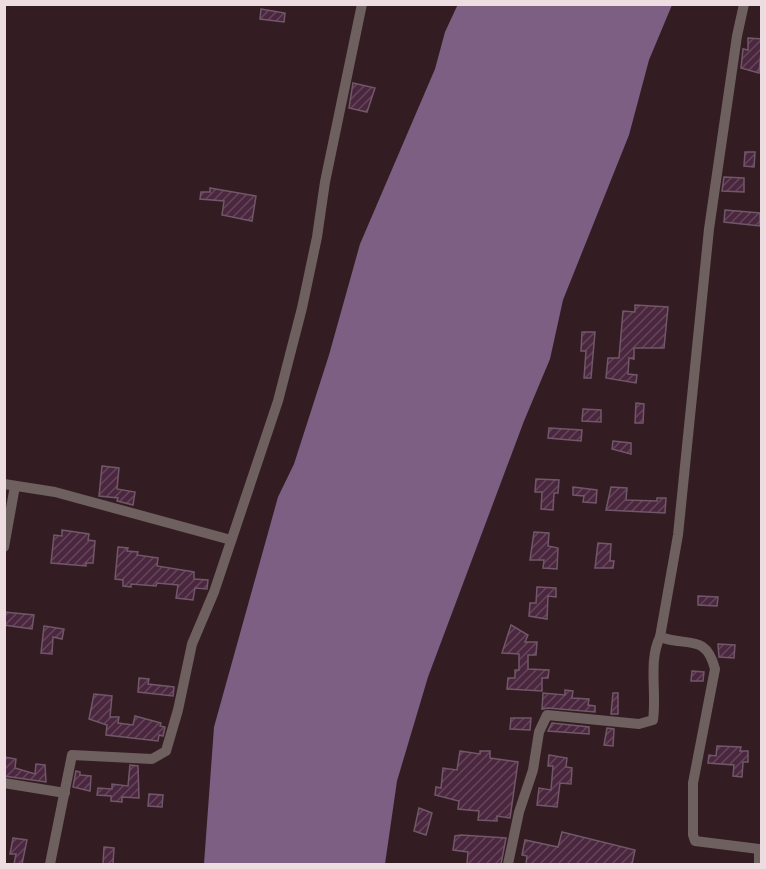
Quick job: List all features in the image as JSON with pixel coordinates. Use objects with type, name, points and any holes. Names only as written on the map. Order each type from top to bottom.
[{"type":"street","points":[[50,864],[72,755],[152,759],[166,751],[178,710],[192,644],[214,592],[278,401],[302,308],[317,237],[325,182],[362,4]]},
{"type":"street","points":[[508,864],[519,812],[533,770],[538,732],[547,715],[639,724],[653,720],[656,700],[655,648],[660,637],[678,535],[691,428],[709,229],[737,36],[744,4]]},
{"type":"street","points":[[4,547],[10,485],[54,492],[231,540]]},
{"type":"street","points":[[660,637],[703,645],[709,652],[715,669],[693,783],[693,835],[699,843],[759,849],[759,864]]},
{"type":"street","points":[[4,783],[65,793]]},
{"type":"shaded area","points":[[458,4],[672,5],[649,60],[629,135],[563,300],[550,359],[524,421],[428,677],[397,781],[385,864],[204,864],[214,727],[278,497],[294,464],[329,355],[360,244],[435,69],[445,32]]},
{"type":"building","points":[[261,9],[285,13],[284,22],[260,19]]},
{"type":"building","points":[[748,38],[762,39],[759,73],[741,68],[743,49],[748,50]]},
{"type":"building","points":[[353,83],[375,88],[367,112],[349,108]]},
{"type":"building","points":[[745,152],[755,152],[754,167],[744,166]]},
{"type":"building","points":[[724,177],[744,178],[744,192],[722,191]]},
{"type":"building","points":[[210,188],[256,196],[252,221],[222,215],[224,201],[200,199],[201,192],[210,192]]},
{"type":"building","points":[[725,210],[760,213],[760,226],[724,222]]},
{"type":"building","points":[[635,305],[668,307],[664,348],[634,348],[634,359],[629,358],[628,374],[637,375],[636,383],[606,378],[608,358],[619,358],[623,311],[635,312]]},
{"type":"building","points":[[582,332],[595,332],[591,378],[584,378],[586,351],[581,351]]},
{"type":"building","points":[[636,403],[644,404],[643,423],[635,423]]},
{"type":"building","points":[[583,409],[601,410],[601,422],[582,421]]},
{"type":"building","points":[[549,428],[582,430],[581,441],[548,438]]},
{"type":"building","points":[[613,441],[631,443],[631,454],[612,449]]},
{"type":"building","points":[[102,466],[119,468],[117,489],[135,492],[133,505],[117,501],[118,498],[99,496]]},
{"type":"building","points":[[536,479],[559,480],[558,493],[554,493],[553,510],[541,509],[542,492],[535,492]]},
{"type":"building","points":[[573,487],[597,490],[596,503],[583,502],[584,496],[573,495]]},
{"type":"building","points":[[611,487],[627,488],[626,500],[657,501],[657,498],[666,498],[665,513],[606,510]]},
{"type":"building","points":[[62,530],[89,534],[88,540],[95,541],[93,563],[86,563],[86,566],[51,563],[54,535],[62,536]]},
{"type":"building","points":[[534,532],[549,533],[548,546],[558,548],[557,569],[543,568],[544,560],[530,560]]},
{"type":"building","points":[[598,543],[611,544],[610,561],[614,561],[613,568],[595,568]]},
{"type":"building","points":[[118,547],[138,552],[137,555],[158,558],[157,566],[194,572],[194,579],[208,580],[207,589],[195,588],[193,600],[176,598],[178,585],[157,583],[156,586],[131,584],[131,587],[123,586],[123,580],[115,579]]},
{"type":"building","points":[[537,587],[556,588],[556,597],[548,596],[547,619],[529,616],[530,603],[536,603]]},
{"type":"building","points":[[698,596],[718,597],[717,606],[698,605]]},
{"type":"building","points":[[4,612],[34,615],[32,629],[4,625]]},
{"type":"building","points":[[511,625],[528,635],[525,642],[537,642],[536,655],[528,655],[528,669],[549,670],[548,678],[542,678],[542,691],[507,689],[508,678],[515,678],[515,670],[519,670],[519,654],[502,653]]},
{"type":"building","points":[[44,626],[64,629],[62,639],[53,637],[52,654],[41,653]]},
{"type":"building","points":[[718,644],[735,645],[734,658],[719,657]]},
{"type":"building","points":[[692,671],[704,672],[703,681],[691,681]]},
{"type":"building","points":[[139,678],[149,679],[148,684],[174,687],[173,696],[138,692]]},
{"type":"building","points":[[565,690],[573,691],[572,698],[589,699],[588,705],[595,706],[595,712],[542,709],[543,693],[565,695]]},
{"type":"building","points":[[613,693],[618,693],[618,714],[611,714]]},
{"type":"building","points":[[94,694],[112,696],[110,717],[119,717],[118,723],[133,725],[135,716],[161,723],[160,726],[165,727],[163,736],[159,735],[158,741],[106,735],[107,725],[89,719]]},
{"type":"building","points":[[511,718],[531,718],[530,730],[510,729]]},
{"type":"building","points":[[552,723],[589,727],[589,734],[548,731]]},
{"type":"building","points":[[607,728],[614,729],[613,746],[604,745]]},
{"type":"building","points":[[717,746],[741,747],[740,751],[748,751],[748,762],[743,762],[742,777],[733,776],[734,765],[708,763],[709,755],[716,756]]},
{"type":"building","points":[[460,751],[480,754],[480,751],[490,751],[490,758],[518,762],[510,818],[497,816],[497,821],[478,820],[479,811],[458,809],[459,801],[435,795],[436,787],[441,788],[443,768],[457,770]]},
{"type":"building","points":[[549,755],[567,758],[566,767],[572,768],[571,784],[560,783],[557,807],[537,805],[539,788],[551,790],[553,766],[548,766]]},
{"type":"building","points":[[4,757],[16,759],[15,768],[35,774],[36,764],[45,765],[46,782],[4,776]]},
{"type":"building","points":[[130,765],[138,766],[139,798],[122,797],[122,802],[111,801],[111,796],[97,795],[98,788],[112,789],[112,784],[128,786]]},
{"type":"building","points":[[76,771],[80,772],[80,775],[91,776],[90,791],[73,787]]},
{"type":"building","points":[[149,794],[163,795],[162,807],[148,806]]},
{"type":"building","points":[[419,808],[432,813],[426,835],[414,831]]},
{"type":"building","points":[[562,832],[635,850],[632,864],[526,864],[527,856],[522,855],[525,840],[558,847]]},
{"type":"building","points":[[455,836],[506,838],[501,864],[467,864],[468,852],[453,850]]},
{"type":"building","points":[[13,838],[27,840],[22,864],[14,864],[16,854],[10,854]]},
{"type":"building","points":[[104,847],[114,848],[113,864],[103,864]]}]
